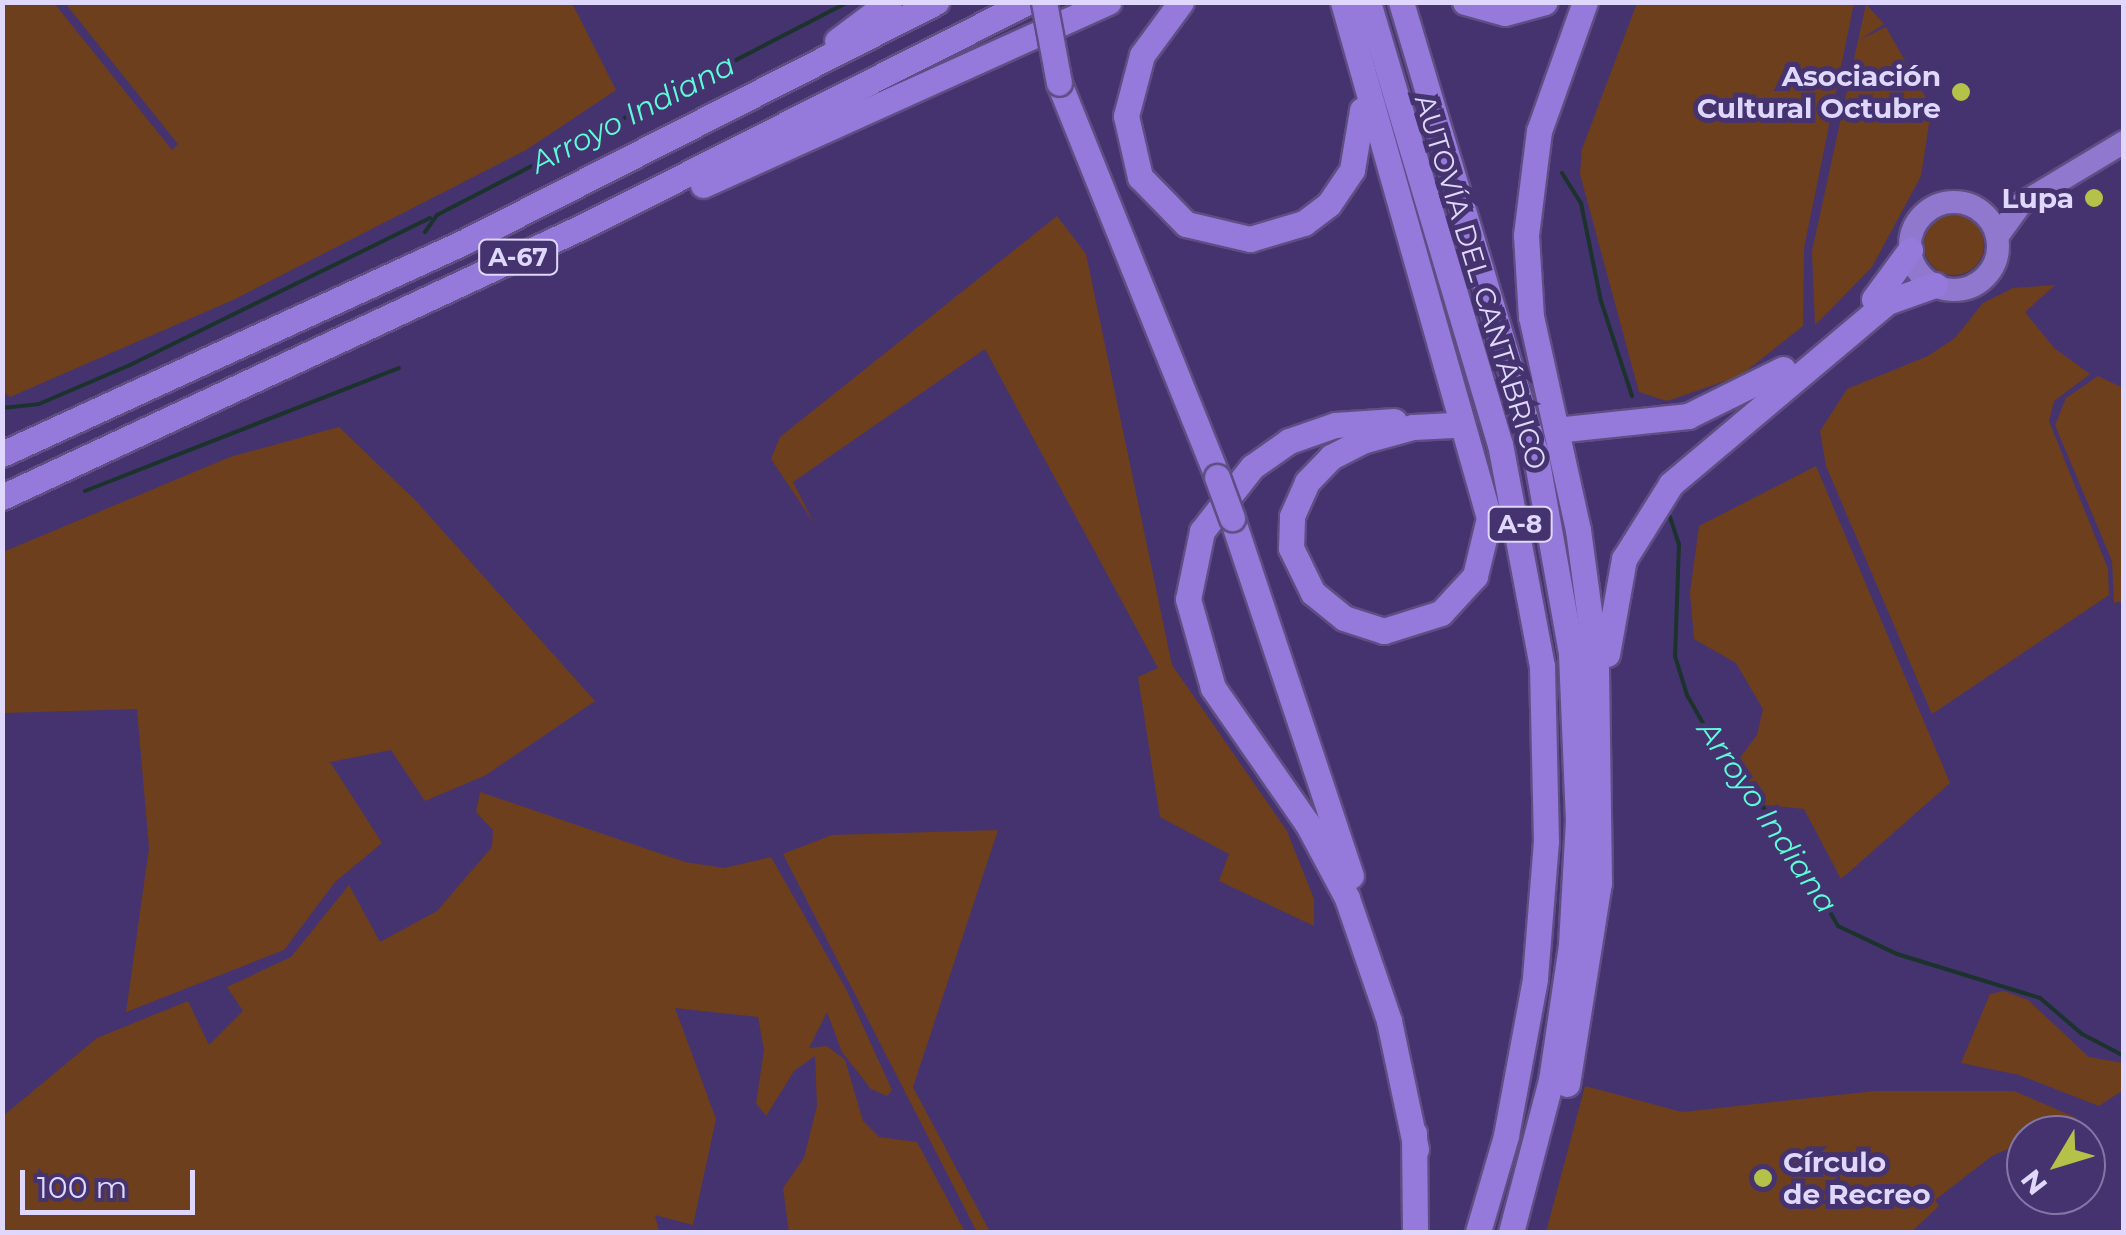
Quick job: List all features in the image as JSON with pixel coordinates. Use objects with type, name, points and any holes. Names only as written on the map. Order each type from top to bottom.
[{"type":"highway","points":[[464,242],[776,79],[889,2]]},
{"type":"highway","name":"A-67","points":[[2,454],[464,242],[936,2]]},
{"type":"highway","name":"A-67","points":[[2,497],[588,224],[1028,2]]},
{"type":"highway","points":[[1044,2],[1059,82],[1232,518],[1373,955],[1387,1002],[1416,1149],[1415,1232]]},
{"type":"highway","points":[[277,370],[1110,2]]},
{"type":"highway","points":[[1181,2],[1157,29],[1136,71],[1126,116],[1130,150],[1149,191],[1172,214],[1211,234],[1250,239],[1292,229],[1316,214],[1338,192],[1358,155],[1362,112],[1340,2]]},
{"type":"highway","points":[[1340,2],[1490,518],[1482,562],[1466,589],[1425,622],[1384,631],[1344,618],[1314,593],[1291,548],[1292,516],[1307,482],[1332,457],[1413,426],[1453,425]]},
{"type":"highway","name":"AUTOVÍA DEL CANTÁBRICO","points":[[1368,2],[1485,386],[1532,594],[1546,785],[1544,892],[1522,1060],[1478,1232]]},
{"type":"highway","name":"AUTOVÍA DEL CANTÁBRICO","points":[[1401,2],[1522,404],[1561,582],[1575,702],[1578,820],[1566,1042],[1559,1082],[1511,1232]]},
{"type":"highway","points":[[1465,2],[1505,12],[1545,2]]},
{"type":"highway","points":[[1586,2],[1539,131],[1526,255],[1536,342],[1590,606],[1600,858]]},
{"type":"highway","points":[[1565,430],[1645,425],[1707,409],[1778,372],[1880,294],[1910,250]]},
{"type":"highway","points":[[1566,1042],[1600,858],[1610,621],[1618,576],[1638,529],[1670,484],[1721,436],[1895,296],[1930,282]]},
{"type":"highway","points":[[1880,294],[1930,282]]},
{"type":"highway","points":[[1373,955],[1322,846],[1212,688],[1194,636],[1189,584],[1211,516],[1235,482],[1272,453],[1335,425],[1399,421],[1413,426]]},
{"type":"highway","points":[[1526,1232],[1559,1082]]},
{"type":"main road","points":[[2021,204],[1997,237],[1996,260],[1981,280],[1954,290],[1930,282],[1910,250],[1914,226],[1932,208],[1958,202],[1980,211],[2021,204],[2124,142]]},
{"type":"main road","points":[[1980,211],[1997,237]]},
{"type":"shaded area","points":[[3,2],[54,3],[172,150],[178,144],[65,3],[572,3],[616,90],[526,150],[233,300],[10,397],[2,391]]},
{"type":"shaded area","points":[[1637,3],[1854,3],[1804,248],[1803,326],[1740,376],[1667,401],[1639,392],[1580,174],[1582,149]]},
{"type":"shaded area","points":[[1866,4],[1884,24],[1859,40],[1886,27],[1938,120],[1929,124],[1921,176],[1872,267],[1815,325],[1812,251]]},
{"type":"shaded area","points":[[1954,215],[1975,224],[1984,245],[1975,266],[1954,275],[1933,266],[1924,245],[1933,224]]},
{"type":"shaded area","points":[[1057,216],[1086,254],[1172,665],[1287,831],[1314,899],[1314,926],[1219,881],[1229,854],[1160,817],[1138,677],[1158,668],[985,349],[793,482],[814,523],[771,459],[780,437]]},
{"type":"shaded area","points":[[2055,285],[2025,312],[2054,348],[2090,374],[2054,401],[2049,421],[2108,569],[2109,595],[1932,714],[1826,466],[1820,431],[1847,389],[1928,356],[1955,338],[1983,303],[2013,288]]},
{"type":"shaded area","points":[[2098,376],[2123,388],[2124,601],[2114,603],[2112,561],[2055,425],[2066,398]]},
{"type":"shaded area","points":[[339,427],[416,501],[595,701],[486,775],[425,801],[391,750],[330,762],[382,843],[335,882],[284,950],[126,1012],[149,848],[137,709],[3,713],[3,552],[230,457]]},
{"type":"shaded area","points":[[1816,466],[1950,783],[1841,879],[1804,809],[1756,804],[1739,759],[1757,735],[1763,709],[1736,663],[1694,639],[1690,592],[1699,526]]},
{"type":"shaded area","points":[[480,792],[685,862],[724,868],[771,857],[846,989],[892,1090],[887,1096],[871,1089],[842,1052],[827,1012],[809,1048],[827,1046],[845,1060],[863,1121],[879,1137],[917,1142],[965,1232],[789,1232],[783,1188],[804,1158],[817,1106],[815,1056],[794,1071],[766,1116],[756,1103],[764,1050],[758,1017],[675,1008],[716,1119],[693,1225],[655,1215],[659,1232],[3,1232],[3,1116],[97,1038],[188,1001],[209,1045],[243,1011],[227,987],[291,957],[349,885],[380,942],[437,911],[492,847],[493,830],[476,812]]},
{"type":"shaded area","points":[[998,830],[913,1087],[990,1232],[977,1232],[783,854],[832,835]]},
{"type":"shaded area","points":[[2004,991],[2028,1000],[2089,1057],[2123,1063],[2123,1090],[2099,1106],[2019,1075],[1961,1063],[1990,994]]},
{"type":"shaded area","name":"Círculo de Recreo","points":[[1585,1086],[1682,1112],[1875,1091],[2014,1091],[2070,1115],[2006,1115],[2006,1150],[1992,1156],[1935,1200],[1939,1206],[1911,1232],[1546,1232]]},
{"type":"waterway","name":"Arroyo Indiana","points":[[425,232],[437,215],[848,2]]},
{"type":"waterway","name":"Arroyo Indiana","points":[[1562,173],[1581,203],[1601,301],[1632,396]]},
{"type":"waterway","points":[[2,408],[39,404],[130,365],[430,218]]},
{"type":"waterway","name":"Arroyo Indiana","points":[[85,491],[399,368]]},
{"type":"waterway","name":"Arroyo Indiana","points":[[1670,517],[1679,544],[1675,656],[1687,695],[1725,762],[1784,832],[1838,926],[1897,954],[2040,998],[2082,1034],[2124,1056]]},
{"type":"tunnel","points":[[1453,425],[1565,429]]},
{"type":"place","name":"Asociación Cultural Octubre","points":[[1961,92]]},
{"type":"place","name":"Lupa","points":[[2094,198]]},
{"type":"place","name":"Círculo de Recreo","points":[[1763,1178]]}]
